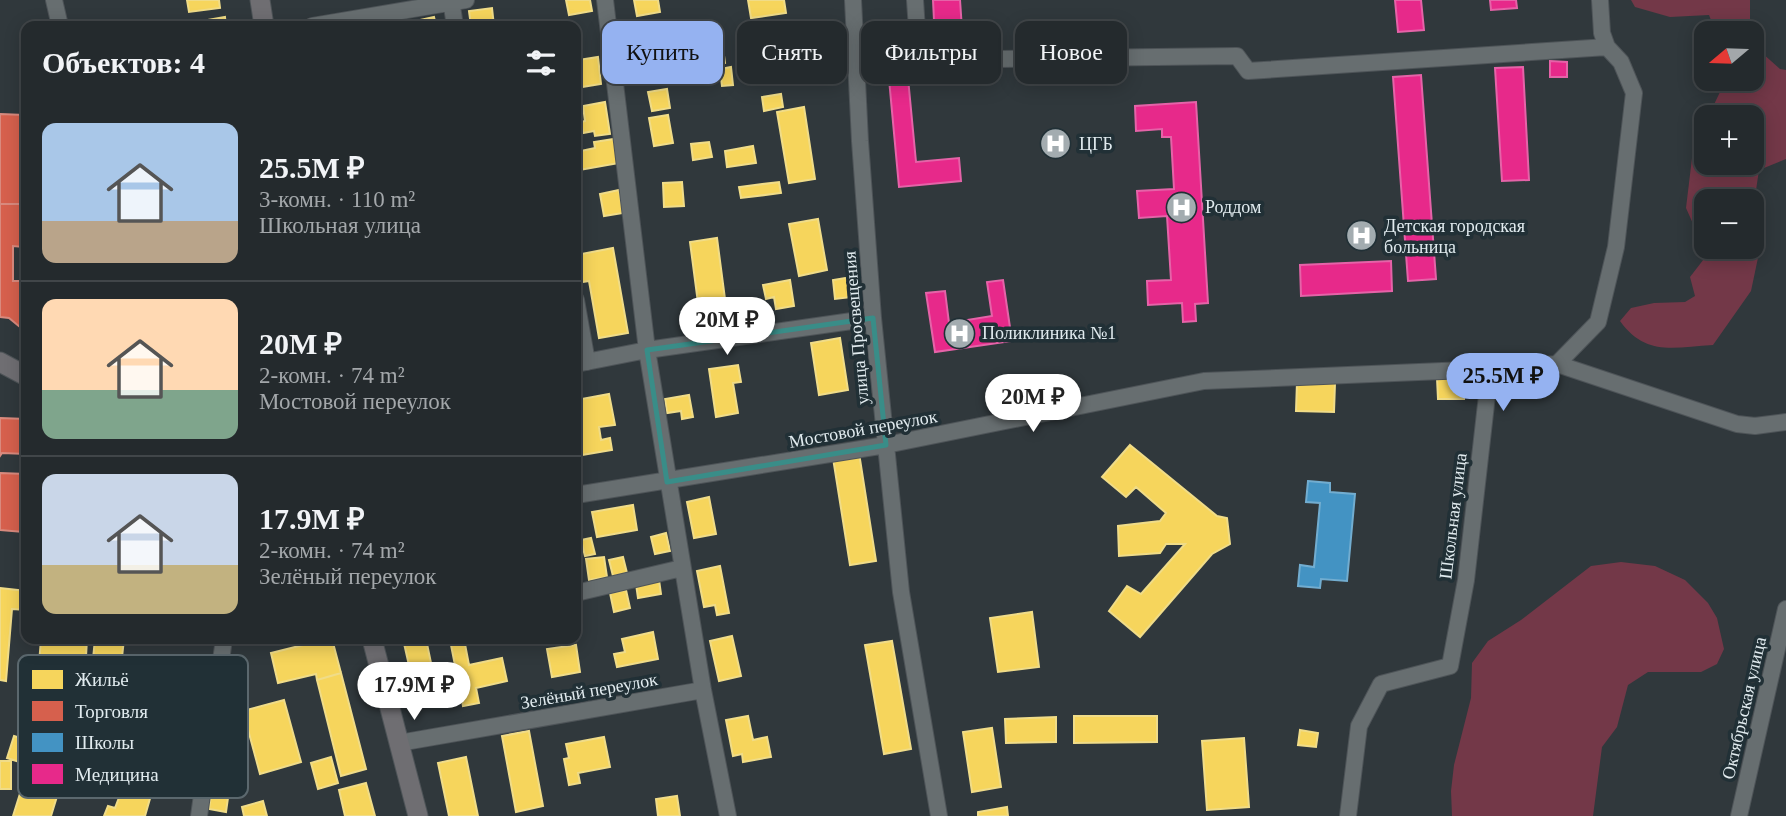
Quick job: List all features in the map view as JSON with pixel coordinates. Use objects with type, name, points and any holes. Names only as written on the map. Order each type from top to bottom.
[{"type":"main road","points":[[260,0],[263,21]]},
{"type":"main road","points":[[0,362],[21,373]]},
{"type":"main road","points":[[373,644],[418,816]]},
{"type":"street","points":[[54,0],[60,21]]},
{"type":"street","points":[[605,0],[647,350],[703,690],[728,816]]},
{"type":"street","name":"улица Просвещения","points":[[853,0],[873,318],[901,592],[939,816]]},
{"type":"street","points":[[915,0],[919,60],[1237,56],[1248,71],[1607,47]]},
{"type":"street","points":[[1557,364],[1598,322],[1616,247],[1634,93],[1621,62],[1607,47],[1602,33],[1601,0]]},
{"type":"street","points":[[341,21],[456,1],[455,21]]},
{"type":"street","points":[[581,363],[647,350],[873,318]]},
{"type":"street","points":[[1490,369],[1557,364],[1737,424],[1755,426],[1786,422]]},
{"type":"street","name":"Мостовой переулок","points":[[581,494],[886,445],[1204,381],[1490,369]]},
{"type":"street","name":"Школьная улица","points":[[1348,816],[1359,726],[1381,684],[1450,666],[1466,580],[1490,369]]},
{"type":"street","points":[[581,592],[682,568]]},
{"type":"street","name":"Октябрьская улица","points":[[1740,816],[1786,609]]},
{"type":"street","name":"Зелёный переулок","points":[[399,743],[703,690]]},
{"type":"street","points":[[199,816],[202,798]]},
{"type":"highlighted area","points":[[873,318],[886,445],[667,482],[647,350]]},
{"type":"shaded area","points":[[1631,0],[1750,0],[1750,21],[1711,21],[1709,15],[1670,17],[1635,7]]},
{"type":"shaded area","points":[[1764,55],[1780,69],[1786,70],[1786,159],[1764,168],[1764,105],[1714,105],[1720,92],[1764,91]]},
{"type":"shaded area","points":[[1694,153],[1694,175],[1758,175],[1756,189],[1694,189],[1694,226],[1686,208]]},
{"type":"shaded area","points":[[1704,259],[1758,259],[1751,291],[1713,345],[1673,348],[1651,345],[1640,340],[1620,321],[1631,308],[1654,303],[1685,302],[1695,296],[1690,277]]},
{"type":"shaded area","points":[[1621,562],[1655,566],[1685,580],[1708,603],[1717,618],[1724,649],[1717,664],[1701,672],[1648,672],[1628,685],[1617,727],[1602,747],[1593,816],[1452,816],[1454,765],[1471,698],[1472,663],[1488,641],[1521,620],[1591,566]]},
{"type":"building: Жильё","points":[[187,0],[219,0],[220,8],[189,12]]},
{"type":"building: Жильё","points":[[566,0],[590,0],[592,11],[569,15]]},
{"type":"building: Жильё","points":[[634,0],[658,0],[660,12],[637,16]]},
{"type":"building: Жильё","points":[[748,0],[784,0],[786,13],[751,18]]},
{"type":"building: Жильё","points":[[492,8],[493,21],[470,21],[469,11]]},
{"type":"building: Жильё","points":[[225,17],[225,21],[202,21]]},
{"type":"building: Жильё","points":[[434,17],[435,21],[416,21]]},
{"type":"building: Жильё","points":[[598,57],[601,84],[581,87],[581,60]]},
{"type":"building: Жильё","points":[[731,67],[733,85],[722,86],[723,68]]},
{"type":"building: Жильё","points":[[667,89],[670,108],[652,111],[648,92]]},
{"type":"building: Жильё","points":[[781,94],[783,107],[764,111],[762,97]]},
{"type":"building: Жильё","points":[[605,102],[610,134],[595,136],[594,131],[583,133],[583,106]]},
{"type":"building: Жильё","points":[[804,107],[815,179],[789,183],[777,112]]},
{"type":"building: Жильё","points":[[668,115],[673,143],[654,146],[649,118]]},
{"type":"building: Жильё","points":[[614,139],[619,163],[581,170],[581,151],[595,148],[594,142]]},
{"type":"building: Жильё","points":[[709,142],[712,157],[693,160],[691,144]]},
{"type":"building: Жильё","points":[[753,146],[756,163],[727,167],[725,151]]},
{"type":"building: Жильё","points":[[682,182],[684,206],[664,207],[663,183]]},
{"type":"building: Жильё","points":[[779,182],[781,193],[741,198],[739,187]]},
{"type":"building: Жильё","points":[[619,190],[623,213],[604,216],[600,194]]},
{"type":"building: Жильё","points":[[818,219],[827,270],[799,276],[789,224]]},
{"type":"building: Жильё","points":[[717,238],[725,299],[698,303],[690,242]]},
{"type":"building: Жильё","points":[[613,248],[628,333],[599,338],[589,281],[581,282],[581,254]]},
{"type":"building: Жильё","points":[[858,276],[861,296],[835,299],[833,280]]},
{"type":"building: Жильё","points":[[790,280],[794,306],[776,309],[774,297],[766,299],[763,285]]},
{"type":"building: Жильё","points":[[840,338],[848,390],[819,395],[811,343]]},
{"type":"building: Жильё","points":[[738,365],[741,382],[733,383],[738,413],[716,417],[709,369]]},
{"type":"building: Жильё","points":[[1437,378],[1464,378],[1464,399],[1438,399]]},
{"type":"building: Жильё","points":[[1297,382],[1335,383],[1334,412],[1296,411]]},
{"type":"building: Жильё","points":[[609,394],[615,425],[599,427],[601,440],[610,438],[612,450],[581,455],[581,399]]},
{"type":"building: Жильё","points":[[689,395],[693,417],[682,419],[681,411],[667,413],[665,399]]},
{"type":"building: Жильё","points":[[1130,445],[1217,516],[1227,518],[1230,544],[1212,554],[1140,637],[1109,611],[1127,586],[1141,594],[1185,544],[1166,544],[1160,553],[1119,556],[1118,526],[1160,521],[1166,513],[1136,487],[1126,497],[1102,477]]},
{"type":"building: Жильё","points":[[859,453],[876,561],[850,565],[833,458]]},
{"type":"building: Жильё","points":[[709,497],[716,534],[694,538],[687,502]]},
{"type":"building: Жильё","points":[[633,505],[637,530],[597,537],[592,512]]},
{"type":"building: Жильё","points":[[666,533],[670,551],[655,554],[651,537]]},
{"type":"building: Жильё","points":[[591,538],[595,554],[585,556],[581,540]]},
{"type":"building: Жильё","points":[[604,557],[607,577],[589,580],[586,559]]},
{"type":"building: Жильё","points":[[623,557],[627,573],[613,576],[609,560]]},
{"type":"building: Жильё","points":[[720,566],[729,613],[717,615],[715,605],[704,607],[697,571]]},
{"type":"building: Жильё","points":[[659,580],[661,594],[638,598],[636,584]]},
{"type":"building: Жильё","points":[[0,588],[21,590],[21,610],[12,609],[6,681],[0,680]]},
{"type":"building: Жильё","points":[[626,590],[630,608],[614,612],[610,593]]},
{"type":"building: Жильё","points":[[1032,612],[1039,667],[998,672],[990,618]]},
{"type":"building: Жильё","points":[[653,632],[658,659],[617,667],[614,654],[625,652],[622,639]]},
{"type":"building: Жильё","points":[[732,636],[741,676],[719,681],[710,641]]},
{"type":"building: Жильё","points":[[892,641],[911,749],[884,754],[865,645]]},
{"type":"building: Жильё","points":[[41,644],[87,644],[86,655],[40,655]]},
{"type":"building: Жильё","points":[[94,644],[123,644],[122,655],[93,655]]},
{"type":"building: Жильё","points":[[307,644],[333,644],[341,673],[317,680],[316,674],[278,683],[271,653]]},
{"type":"building: Жильё","points":[[404,644],[427,644],[435,682],[427,684],[429,693],[416,696]]},
{"type":"building: Жильё","points":[[451,644],[465,644],[469,665],[502,658],[507,681],[476,688],[479,703],[463,706]]},
{"type":"building: Жильё","points":[[576,645],[580,672],[552,677],[547,649]]},
{"type":"building: Жильё","points":[[341,673],[366,769],[341,776],[317,680]]},
{"type":"building: Жильё","points":[[284,700],[301,762],[260,774],[248,730],[248,710]]},
{"type":"building: Жильё","points":[[748,716],[753,740],[767,737],[771,757],[743,762],[742,754],[733,756],[726,720]]},
{"type":"building: Жильё","points":[[1074,716],[1157,716],[1157,742],[1074,743]]},
{"type":"building: Жильё","points":[[1056,717],[1056,742],[1006,743],[1005,719]]},
{"type":"building: Жильё","points":[[992,728],[1001,787],[972,792],[963,732]]},
{"type":"building: Жильё","points":[[1300,730],[1318,733],[1316,747],[1298,745]]},
{"type":"building: Жильё","points":[[529,731],[543,806],[516,812],[502,736]]},
{"type":"building: Жильё","points":[[14,736],[18,737],[18,762],[7,758]]},
{"type":"building: Жильё","points":[[604,737],[610,767],[578,773],[580,783],[569,785],[564,759],[569,758],[566,744]]},
{"type":"building: Жильё","points":[[1244,738],[1249,807],[1207,810],[1202,741]]},
{"type":"building: Жильё","points":[[331,757],[338,783],[318,789],[311,763]]},
{"type":"building: Жильё","points":[[466,757],[478,816],[449,816],[438,763]]},
{"type":"building: Жильё","points":[[0,761],[11,761],[11,789],[0,789]]},
{"type":"building: Жильё","points":[[366,783],[375,816],[345,816],[339,790]]},
{"type":"building: Жильё","points":[[677,796],[680,816],[658,816],[656,799]]},
{"type":"building: Жильё","points":[[19,798],[57,798],[51,816],[13,816]]},
{"type":"building: Жильё","points":[[119,798],[150,798],[145,816],[104,816],[108,806],[115,808]]},
{"type":"building: Жильё","points":[[211,798],[228,798],[226,812],[209,809]]},
{"type":"building: Жильё","points":[[263,801],[267,816],[244,816],[242,807]]},
{"type":"building: Жильё","points":[[1007,807],[1008,816],[978,816],[978,812]]},
{"type":"building: Торговля","points":[[0,114],[21,115],[21,204],[0,204]]},
{"type":"building: Торговля","points":[[0,204],[21,204],[21,247],[13,246],[13,281],[21,281],[21,328],[9,318],[0,317]]},
{"type":"building: Торговля","points":[[0,418],[21,419],[21,454],[2,453],[0,456]]},
{"type":"building: Торговля","points":[[0,473],[21,474],[21,532],[0,530]]},
{"type":"building: Школы","points":[[1308,481],[1330,483],[1330,492],[1355,494],[1347,581],[1321,579],[1320,588],[1298,586],[1300,565],[1314,567],[1320,503],[1306,502]]},
{"type":"building: Медицина","points":[[933,0],[960,0],[961,21],[934,21]]},
{"type":"building: Медицина","points":[[1395,0],[1421,0],[1424,30],[1398,32]]},
{"type":"building: Медицина","points":[[1490,0],[1516,0],[1517,8],[1491,10]]},
{"type":"building: Медицина","points":[[1550,61],[1567,62],[1567,77],[1550,77]]},
{"type":"building: Медицина","points":[[1523,67],[1529,180],[1502,181],[1495,68]]},
{"type":"building: Медицина","points":[[1421,75],[1436,279],[1408,281],[1393,77]]},
{"type":"building: Медицина","points":[[889,84],[909,84],[916,162],[959,158],[961,181],[899,187]]},
{"type":"building: Медицина","points":[[1196,102],[1208,303],[1195,304],[1196,321],[1183,322],[1182,303],[1148,305],[1147,281],[1171,280],[1167,216],[1139,218],[1137,191],[1174,189],[1171,137],[1162,137],[1162,129],[1136,131],[1135,106]]},
{"type":"building: Медицина","points":[[1391,261],[1392,291],[1301,296],[1300,265]]},
{"type":"building: Медицина","points":[[1003,280],[1012,341],[935,352],[926,293],[945,291],[949,323],[992,316],[987,282]]},
{"type":"place","name":"ЦГБ","points":[[1056,144]]},
{"type":"place","name":"Роддом","points":[[1182,207]]},
{"type":"place","name":"Детская городская больница","points":[[1361,236]]},
{"type":"place","name":"Поликлиника №1","points":[[959,333]]}]
